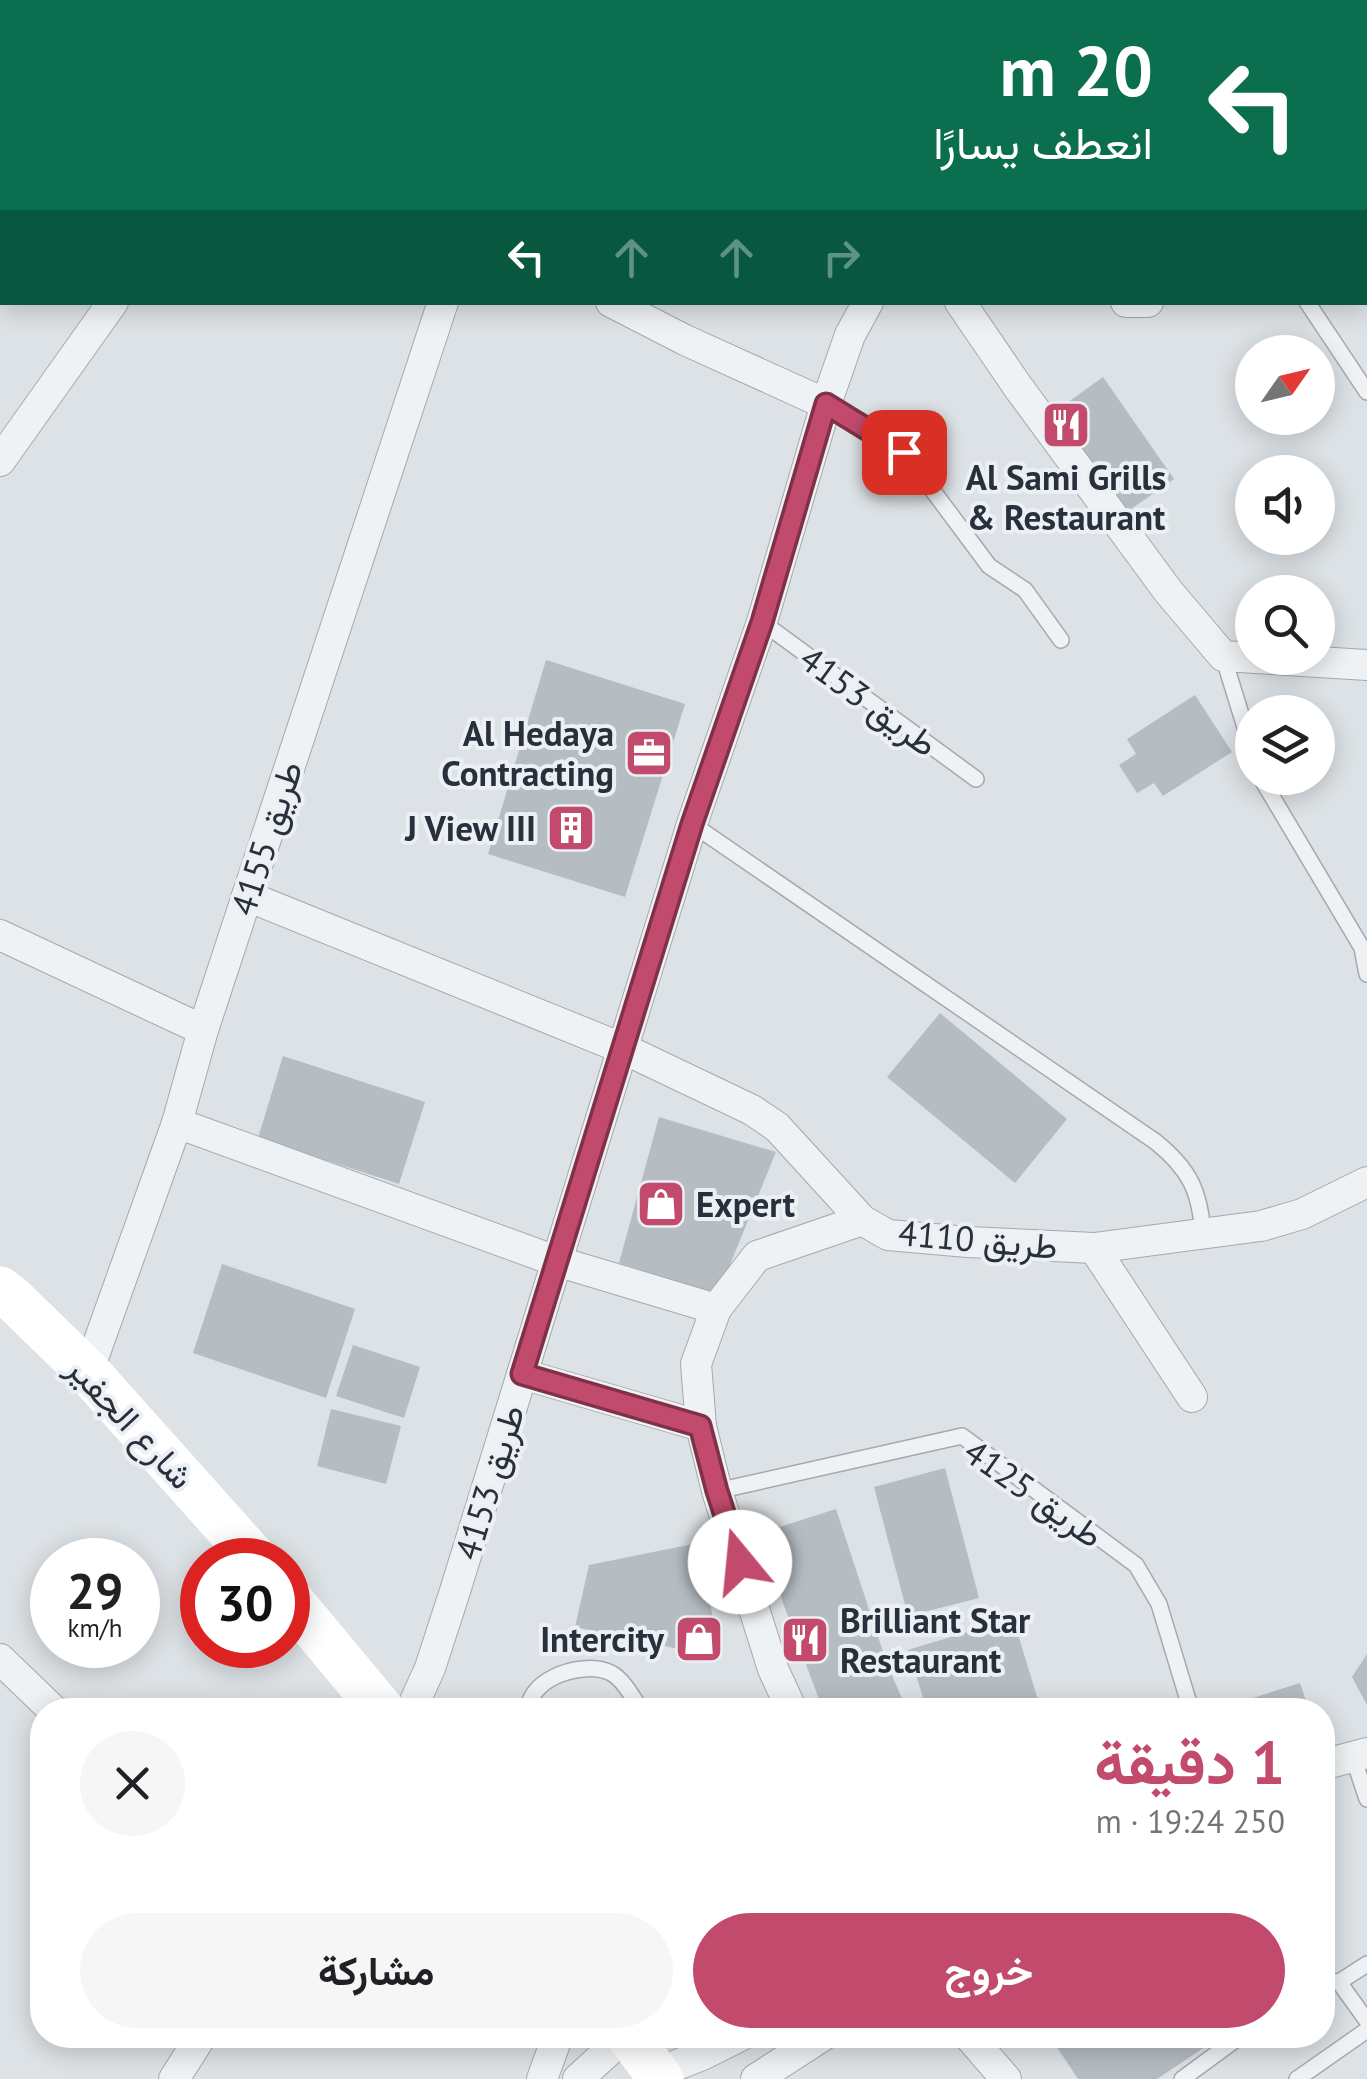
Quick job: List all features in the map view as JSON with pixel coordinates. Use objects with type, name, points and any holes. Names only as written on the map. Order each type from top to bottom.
[{"type":"street","points":[[0,461],[112,305]]},
{"type":"street","name":"طريق 4155","points":[[88,1372],[177,1123],[203,1030],[442,305]]},
{"type":"street","points":[[617,305],[826,404]]},
{"type":"street","name":"طريق 4153","points":[[416,1698],[430,1668],[692,824],[762,622],[826,404],[850,335],[866,305]]},
{"type":"street","points":[[962,305],[1156,575],[1223,656],[1367,665]]},
{"type":"street","name":"طريق 4110","points":[[247,896],[624,1049],[752,1110],[777,1127],[862,1220],[888,1235],[1094,1248],[1262,1226],[1302,1214],[1367,1182]]},
{"type":"street","points":[[0,935],[203,1030]]},
{"type":"street","points":[[177,1123],[556,1261],[716,1309]]},
{"type":"street","points":[[786,1698],[773,1669],[717,1491],[700,1426],[696,1364],[716,1309],[756,1256],[862,1220]]},
{"type":"street","name":"طريق 4110","points":[[1094,1248],[1192,1396]]},
{"type":"street","name":"شارع الجفير","points":[[0,1289],[88,1372],[236,1538]]},
{"type":"street","points":[[522,1374],[700,1426]]},
{"type":"street","points":[[310,1623],[372,1698]]},
{"type":"street","points":[[0,1659],[41,1698]]},
{"type":"street","points":[[1335,1762],[1360,1755]]},
{"type":"street","points":[[174,2079],[194,2048]]},
{"type":"street","points":[[542,2079],[553,2048]]},
{"type":"street","points":[[578,2079],[613,2048]]},
{"type":"street","points":[[637,2048],[659,2076],[716,2048]]},
{"type":"street","points":[[756,2079],[798,2048]]},
{"type":"street","points":[[979,2048],[1006,2079]]},
{"type":"lane","points":[[1309,305],[1367,392]]},
{"type":"lane","points":[[826,404],[904,452],[990,566],[1024,590],[1061,640]]},
{"type":"lane","name":"طريق 4153","points":[[762,622],[976,779]]},
{"type":"lane","points":[[1223,656],[1235,695]]},
{"type":"lane","points":[[1271,795],[1362,948],[1367,974]]},
{"type":"lane","points":[[692,824],[1156,1142],[1177,1159],[1192,1182],[1201,1207],[1203,1235]]},
{"type":"lane","name":"طريق 4125","points":[[717,1491],[962,1436],[1136,1566],[1159,1604],[1188,1698]]},
{"type":"lane","points":[[530,1698],[538,1686],[559,1675],[596,1668],[616,1675],[632,1698]]},
{"type":"lane","points":[[1360,1755],[1367,1799]]},
{"type":"lane","points":[[1335,1980],[1367,1964]]},
{"type":"lane","points":[[1335,1986],[1367,2022]]},
{"type":"lane","points":[[1297,2079],[1367,2030]]},
{"type":"lane","points":[[1182,2079],[1224,2048]]},
{"type":"building","points":[[1103,377],[1174,479],[1124,514],[1053,413]]},
{"type":"building","points":[[546,660],[685,704],[625,897],[488,854]]},
{"type":"building","points":[[1195,695],[1232,752],[1163,796],[1154,783],[1137,793],[1119,765],[1136,754],[1127,739]]},
{"type":"building","points":[[940,1013],[1067,1119],[1015,1183],[887,1077]]},
{"type":"building","points":[[283,1056],[425,1102],[399,1184],[258,1138]]},
{"type":"building","points":[[659,1117],[776,1152],[718,1294],[619,1263]]},
{"type":"building","points":[[222,1264],[355,1309],[326,1398],[193,1353]]},
{"type":"building","points":[[353,1345],[420,1367],[404,1418],[336,1396]]},
{"type":"building","points":[[331,1409],[401,1426],[386,1484],[317,1466]]},
{"type":"building","points":[[945,1468],[979,1598],[908,1616],[874,1487]]},
{"type":"building","points":[[836,1509],[902,1698],[819,1698],[761,1533]]},
{"type":"building","points":[[698,1543],[721,1658],[575,1627],[589,1565]]},
{"type":"building","points":[[1013,1618],[1037,1698],[923,1698],[908,1650]]},
{"type":"building","points":[[1367,1654],[1367,1705],[1352,1677]]},
{"type":"building","points":[[1300,1683],[1305,1698],[1253,1698]]},
{"type":"building","points":[[1058,2048],[1204,2048],[1157,2079],[1078,2079]]},
{"type":"place","name":"Al Sami Grills & Restaurant","points":[[1066,425]]},
{"type":"place","name":"Al Hedaya Contracting","points":[[649,753]]},
{"type":"place","name":"J View III","points":[[571,828]]},
{"type":"place","name":"Expert","points":[[661,1204]]},
{"type":"place","name":"Intercity","points":[[699,1639]]},
{"type":"place","name":"Brilliant Star Restaurant","points":[[805,1640]]},
{"type":"route","points":[[740,1562],[700,1426],[522,1374],[692,824],[762,622],[826,404],[904,452]]}]
